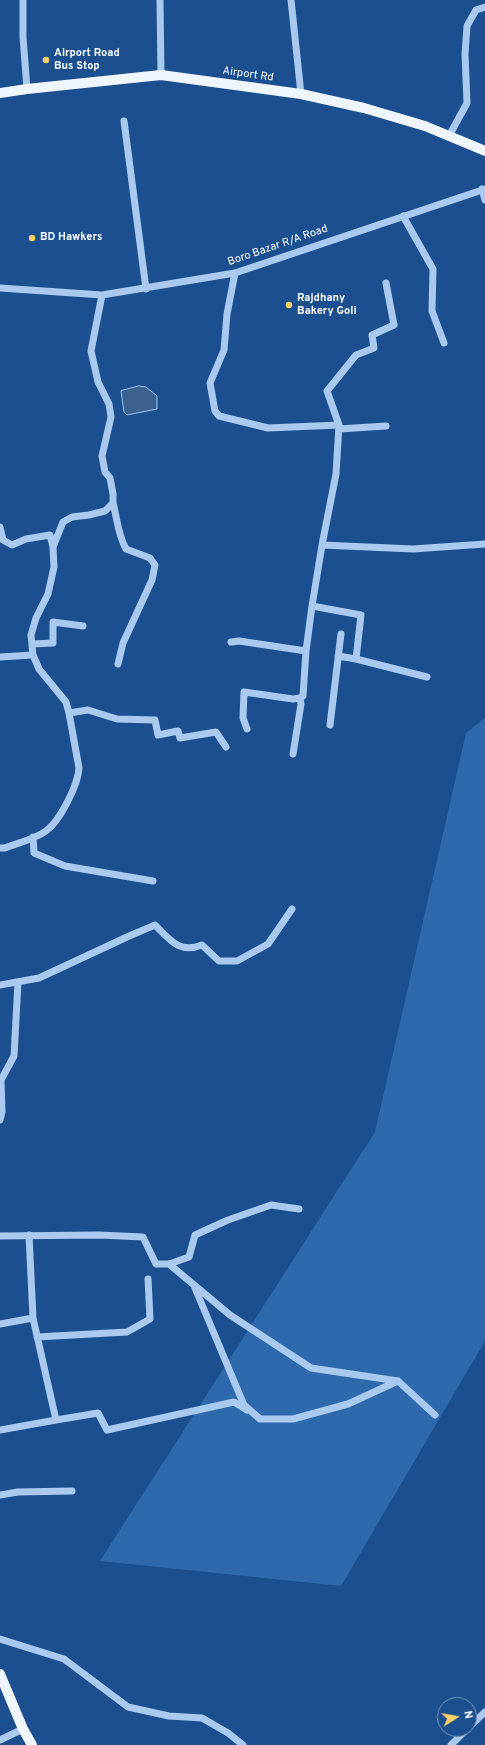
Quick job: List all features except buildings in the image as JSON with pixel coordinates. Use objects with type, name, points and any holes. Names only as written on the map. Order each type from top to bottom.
[{"type":"main road","name":"Airport Rd","points":[[0,93],[161,76],[301,94],[364,108],[424,126],[485,151]]},
{"type":"main road","points":[[0,1674],[23,1729],[32,1745]]},
{"type":"street","points":[[23,0],[23,37],[27,89]]},
{"type":"street","points":[[160,0],[161,76]]},
{"type":"street","points":[[291,0],[301,94]]},
{"type":"street","points":[[450,136],[467,103],[465,54],[467,26],[476,10],[485,7]]},
{"type":"street","points":[[124,122],[146,289]]},
{"type":"street","points":[[484,189],[485,200]]},
{"type":"street","name":"Boro Bazar R/A Road","points":[[0,288],[102,295],[146,289],[235,273],[484,189]]},
{"type":"street","points":[[403,216],[433,269],[432,311],[444,343]]},
{"type":"street","points":[[235,273],[227,314],[224,350],[210,383],[215,411],[219,416],[268,428],[386,426]]},
{"type":"street","points":[[293,754],[301,704],[300,698],[303,696],[306,651],[312,606],[336,474],[339,427],[328,391],[356,355],[374,348],[372,335],[394,325],[386,283]]},
{"type":"street","points":[[53,547],[63,522],[72,517],[105,511],[112,503],[114,494],[110,478],[104,472],[102,456],[111,417],[109,404],[98,382],[91,351],[102,295]]},
{"type":"street","points":[[112,503],[118,522],[120,539],[126,549],[150,558],[155,565],[152,580],[123,643],[118,664]]},
{"type":"street","points":[[0,527],[3,540],[12,545],[26,539],[50,535],[53,547],[54,567],[48,594],[36,618],[31,635],[33,655],[39,669],[66,702],[79,768],[78,777],[72,792],[55,821],[46,831],[5,848],[0,848]]},
{"type":"street","points":[[322,545],[413,549],[485,544]]},
{"type":"street","points":[[312,606],[362,615],[356,659]]},
{"type":"street","points":[[32,644],[53,643],[53,622],[83,626]]},
{"type":"street","points":[[330,725],[341,634]]},
{"type":"street","points":[[231,642],[239,641],[306,651]]},
{"type":"street","points":[[0,658],[33,655]]},
{"type":"street","points":[[338,656],[356,659],[427,677]]},
{"type":"street","points":[[247,729],[243,718],[244,692],[293,699],[300,698]]},
{"type":"street","points":[[69,713],[88,710],[117,719],[155,720],[158,735],[178,732],[180,738],[216,732],[226,747]]},
{"type":"street","points":[[33,837],[34,853],[65,866],[152,881]]},
{"type":"street","points":[[0,985],[39,978],[127,936],[155,926],[175,944],[191,950],[202,945],[219,961],[237,961],[268,944],[292,909]]},
{"type":"street","points":[[0,1120],[2,1112],[1,1080],[14,1056],[18,982]]},
{"type":"street","points":[[0,1236],[99,1235],[143,1237],[156,1264],[169,1264],[189,1257],[196,1235],[228,1220],[271,1205],[299,1209]]},
{"type":"street","points":[[29,1235],[32,1318],[56,1420]]},
{"type":"street","points":[[169,1264],[230,1315],[311,1368],[398,1381],[435,1415]]},
{"type":"street","points":[[37,1337],[127,1332],[133,1329],[150,1320],[148,1279]]},
{"type":"street","points":[[194,1286],[244,1405],[260,1419]]},
{"type":"street","points":[[0,1324],[32,1318]]},
{"type":"street","points":[[0,1430],[98,1413],[107,1430],[234,1402],[260,1419],[293,1419],[348,1404],[398,1381]]},
{"type":"street","points":[[0,1495],[18,1492],[72,1491]]},
{"type":"street","points":[[0,1639],[64,1659],[128,1707],[170,1716],[202,1718],[228,1733],[243,1745]]},
{"type":"street","points":[[477,1720],[485,1712]]},
{"type":"street","points":[[0,1740],[23,1729]]},
{"type":"street","points":[[451,1745],[459,1737]]},
{"type":"shaded area","points":[[139,386],[146,387],[157,396],[157,409],[127,415],[124,412],[121,391]]},
{"type":"shaded area","points":[[485,718],[485,1341],[341,1586],[100,1561],[375,1132],[466,733]]},
{"type":"place","name":"Airport Road Bus Stop","points":[[46,60]]},
{"type":"place","name":"BD Hawkers","points":[[32,238]]},
{"type":"place","name":"Rajdhany Bakery Goli","points":[[289,305]]}]
